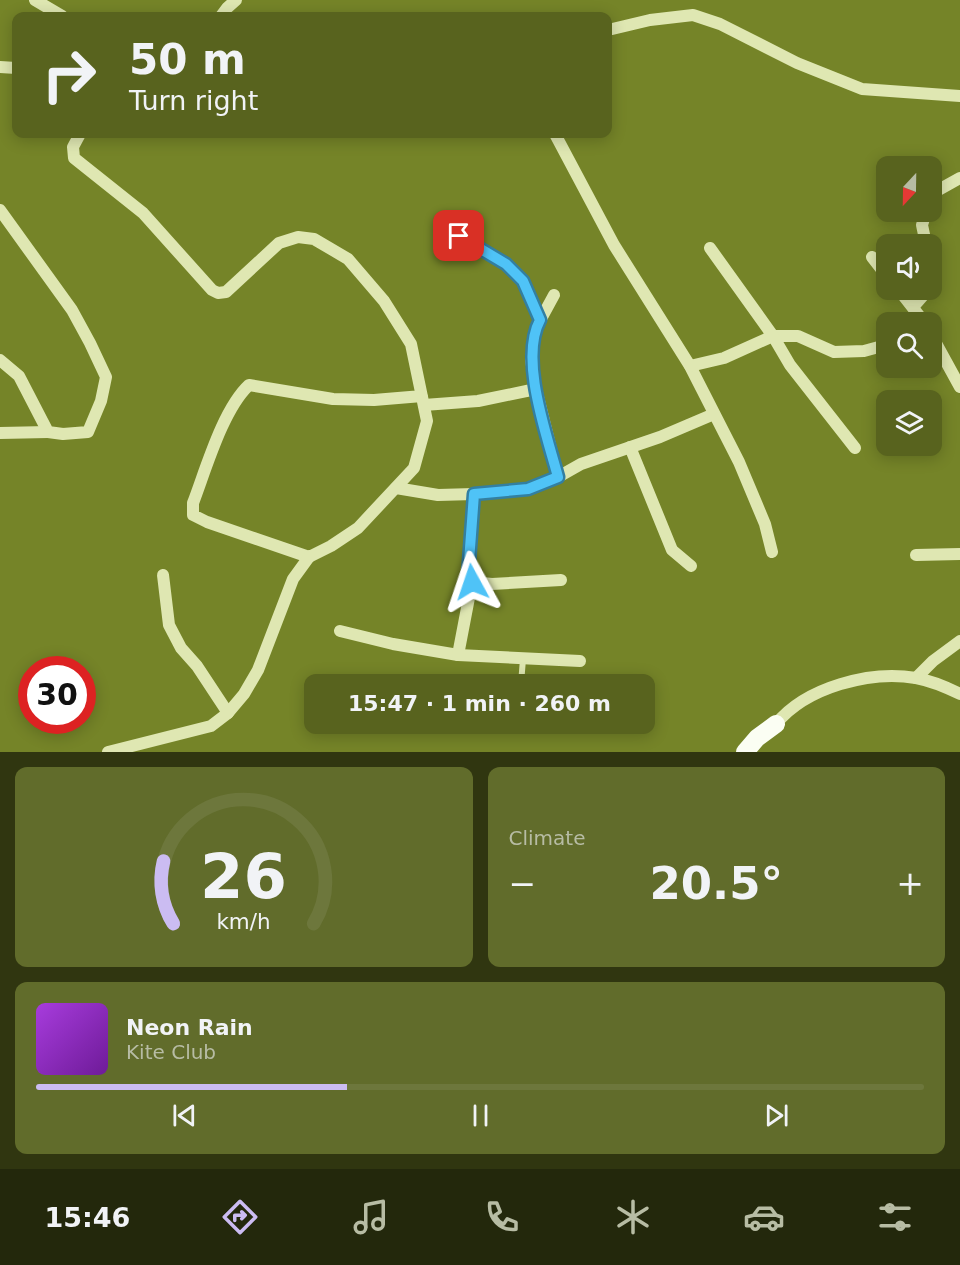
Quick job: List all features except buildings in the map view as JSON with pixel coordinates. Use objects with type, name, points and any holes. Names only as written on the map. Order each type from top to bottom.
[{"type":"main road","points":[[756,751],[776,724]]},
{"type":"street","points":[[35,0],[55,12]]},
{"type":"street","points":[[224,12],[236,0]]},
{"type":"street","points":[[612,29],[650,20],[693,15],[720,24],[797,63],[862,89],[960,96]]},
{"type":"street","points":[[78,138],[73,147],[74,158],[143,213],[212,290],[218,293],[226,292],[279,243],[298,237],[314,239],[348,259],[384,301],[411,344],[427,421],[414,468],[358,528],[332,546],[309,557],[293,579],[258,670],[244,694],[228,713],[211,726],[108,752]]},
{"type":"street","points":[[557,138],[614,245],[690,366],[739,462],[765,524],[772,552]]},
{"type":"street","points":[[942,188],[960,178]]},
{"type":"street","points":[[0,210],[72,310],[106,377],[101,401],[88,432],[0,433]]},
{"type":"street","points":[[443,226],[506,264],[523,281],[540,320]]},
{"type":"street","points":[[710,248],[773,336],[790,364],[855,447]]},
{"type":"street","points":[[872,257],[876,262]]},
{"type":"street","points":[[554,295],[534,330],[531,360],[558,477]]},
{"type":"street","points":[[908,300],[917,312]]},
{"type":"street","points":[[914,307],[920,300]]},
{"type":"street","points":[[690,366],[724,358],[773,336],[798,336],[834,352],[864,351],[876,348]]},
{"type":"street","points":[[942,354],[960,387]]},
{"type":"street","points":[[0,360],[19,376],[48,432]]},
{"type":"street","points":[[309,557],[207,522],[194,515],[193,503],[238,395],[249,385],[333,399],[423,401],[478,401],[536,389]]},
{"type":"street","points":[[396,488],[438,495],[528,489],[558,477],[581,464],[660,437],[714,414]]},
{"type":"street","points":[[630,447],[672,550],[691,566]]},
{"type":"street","points":[[458,655],[472,582],[468,575],[474,494]]},
{"type":"street","points":[[916,555],[960,554]]},
{"type":"street","points":[[163,575],[169,625],[181,648],[197,666],[228,713]]},
{"type":"street","points":[[472,582],[492,584],[561,580]]},
{"type":"street","points":[[340,631],[393,644],[458,655],[580,661]]},
{"type":"street","points":[[916,678],[933,661],[960,641]]},
{"type":"street","points":[[776,724],[787,711],[830,687],[878,676],[916,678],[941,685],[960,694]]},
{"type":"street","points":[[941,685],[960,683]]},
{"type":"lane","points":[[522,674],[523,659]]},
{"type":"route","points":[[459,236],[506,264],[523,281],[540,320],[534,330],[531,360],[558,477],[528,489],[474,494],[468,575],[472,582]]}]
